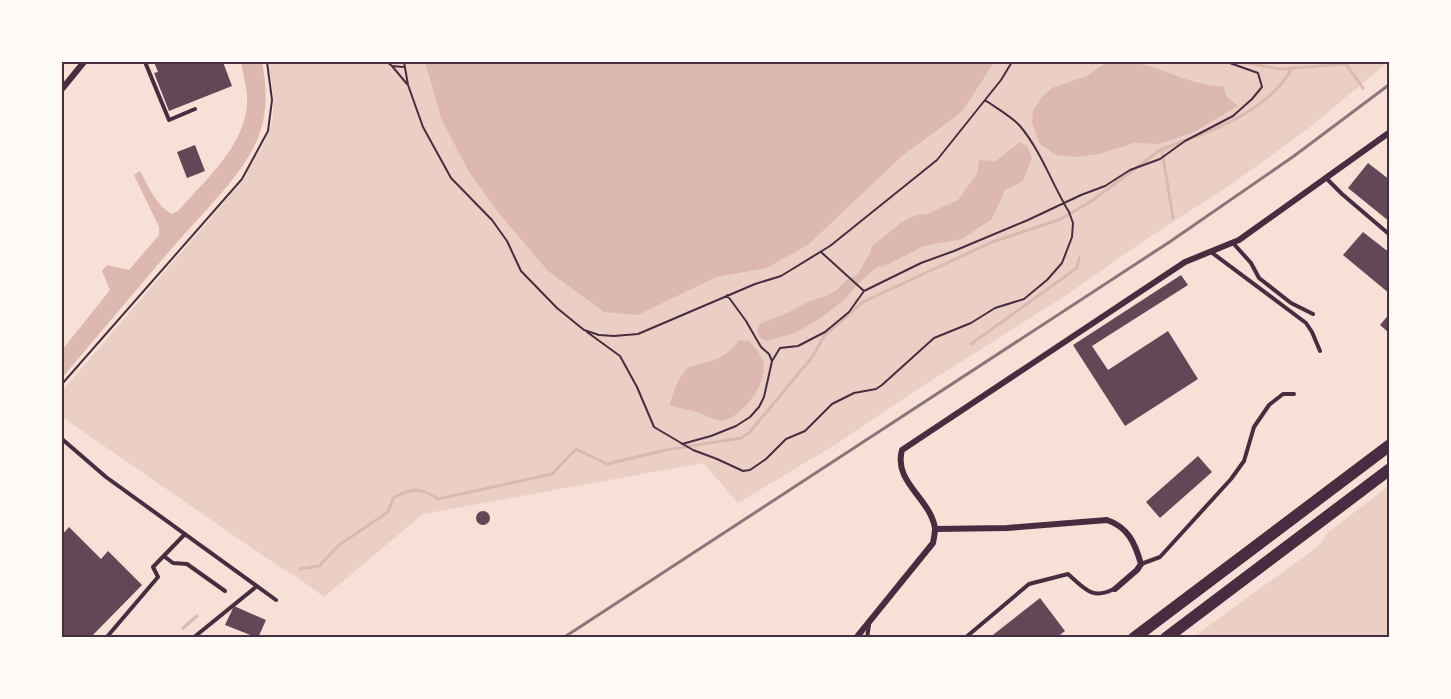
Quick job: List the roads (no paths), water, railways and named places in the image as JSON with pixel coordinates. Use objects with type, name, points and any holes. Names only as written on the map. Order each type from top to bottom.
[{"type":"highway","points":[[1134,638],[1389,445]]},
{"type":"highway","points":[[1166,638],[1389,469]]},
{"type":"street","points":[[62,89],[84,62]]},
{"type":"street","points":[[856,638],[933,543],[935,529],[929,513],[902,473],[899,462],[902,450],[1185,262],[1233,243],[1389,132]]},
{"type":"street","points":[[935,529],[1007,528],[1107,520],[1116,523],[1133,540],[1141,564],[1115,589]]},
{"type":"lane","points":[[145,62],[169,120],[195,110]]},
{"type":"lane","points":[[1326,178],[1389,235]]},
{"type":"lane","points":[[1233,243],[1251,263],[1259,278],[1291,303],[1313,314]]},
{"type":"lane","points":[[1211,252],[1306,323],[1320,351]]},
{"type":"lane","points":[[1141,564],[1161,557],[1231,479],[1244,461],[1254,427],[1269,405],[1283,394],[1294,394]]},
{"type":"lane","points":[[62,439],[106,477],[276,600]]},
{"type":"lane","points":[[106,638],[158,577],[153,567],[185,534]]},
{"type":"lane","points":[[165,557],[172,563],[187,564],[225,591]]},
{"type":"lane","points":[[965,638],[1029,584],[1068,574],[1091,594],[1103,595],[1115,589]]},
{"type":"lane","points":[[193,638],[257,586]]},
{"type":"lane","points":[[867,638],[869,621]]},
{"type":"waterway","points":[[1240,62],[1280,69],[1346,64],[1363,88]]},
{"type":"waterway","points":[[1195,137],[1222,126],[1263,101],[1284,80],[1292,68]]},
{"type":"waterway","points":[[300,569],[319,566],[339,545],[388,512],[394,497],[407,492],[417,490],[426,492],[438,499],[552,474],[576,449],[607,464],[666,450],[741,438],[749,433],[813,356],[824,336],[863,302],[992,242],[1061,219],[1093,200],[1160,150],[1186,140]]},
{"type":"waterway","points":[[1162,150],[1173,218]]},
{"type":"waterway","points":[[971,344],[1077,268],[1079,258]]},
{"type":"waterway","points":[[183,628],[197,616]]},
{"type":"railway","points":[[563,638],[1171,241],[1294,156],[1390,84]]}]
